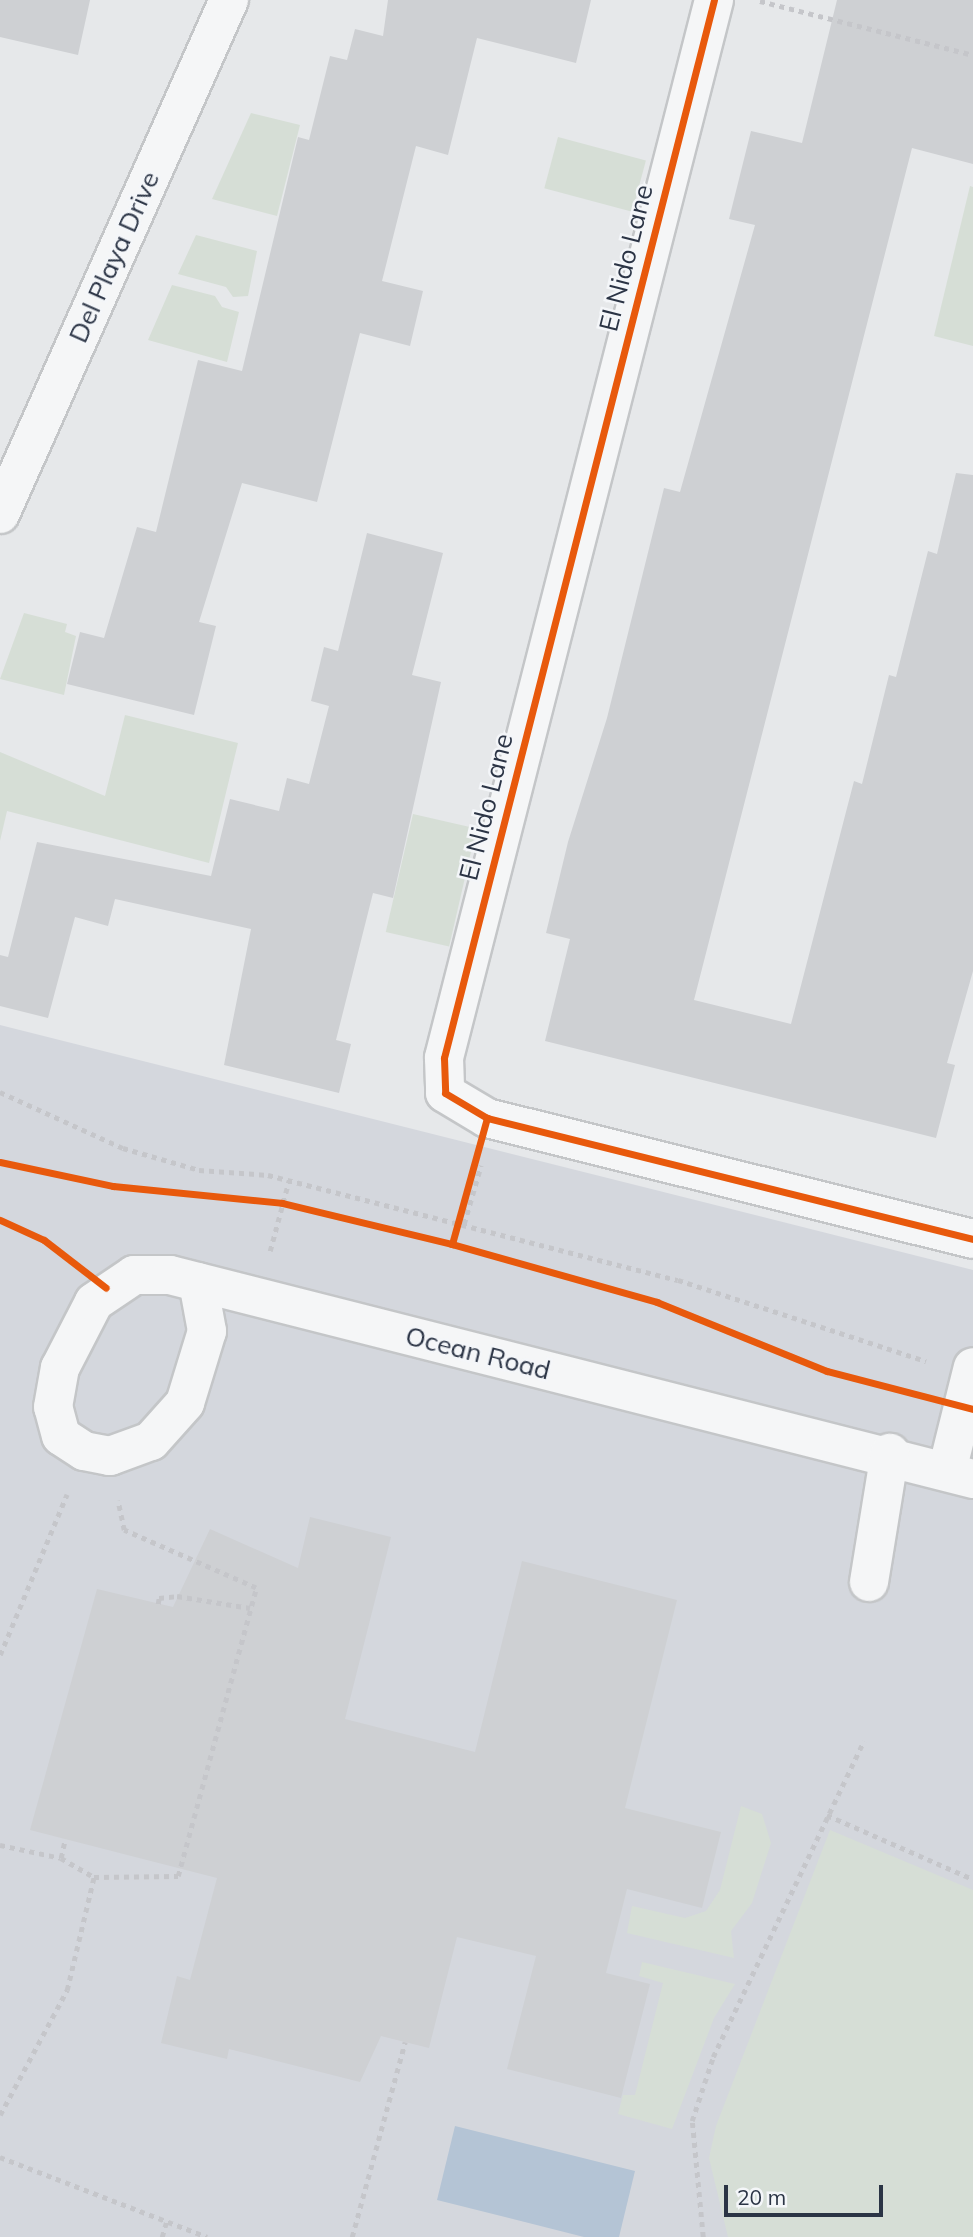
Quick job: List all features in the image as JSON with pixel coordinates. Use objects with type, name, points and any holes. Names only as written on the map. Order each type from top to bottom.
[{"type":"street","name":"Del Playa Drive","points":[[0,514],[229,0]]},
{"type":"street","name":"El Nido Lane","points":[[713,0],[444,1058],[445,1093],[492,1119],[973,1239]]},
{"type":"street","name":"Ocean Road","points":[[97,1454],[61,1436],[53,1407],[77,1329],[106,1288],[134,1275],[198,1282],[890,1453],[960,1475]]},
{"type":"street","points":[[97,1454],[151,1441],[185,1403],[207,1331],[198,1282]]},
{"type":"street","points":[[960,1475],[973,1367]]},
{"type":"street","points":[[869,1582],[890,1453]]},
{"type":"path","points":[[757,0],[973,55]]},
{"type":"path","points":[[0,1092],[123,1148],[200,1170],[289,1180],[678,1280],[930,1363]]},
{"type":"path","points":[[460,1223],[492,1119]]},
{"type":"path","points":[[454,1233],[460,1223],[492,1119]]},
{"type":"path","points":[[270,1252],[289,1180]]},
{"type":"path","points":[[269,1202],[295,1206]]},
{"type":"path","points":[[0,1844],[61,1858],[94,1877],[178,1876],[256,1588],[124,1530],[97,1454]]},
{"type":"path","points":[[0,1655],[97,1454]]},
{"type":"path","points":[[158,1604],[159,1598],[177,1596],[250,1608]]},
{"type":"path","points":[[703,2237],[692,2121],[713,2057],[863,1741]]},
{"type":"path","points":[[827,1815],[973,1879]]},
{"type":"path","points":[[61,1858],[65,1839]]},
{"type":"path","points":[[0,2115],[67,1990],[94,1877]]},
{"type":"path","points":[[352,2237],[405,2042]]},
{"type":"path","points":[[0,2157],[208,2237]]},
{"type":"path","points":[[162,2237],[166,2223]]},
{"type":"shaded area","points":[[251,113],[300,125],[277,216],[212,199]]},
{"type":"shaded area","points":[[558,137],[646,161],[632,212],[544,188]]},
{"type":"shaded area","points":[[970,186],[973,187],[973,346],[934,336]]},
{"type":"shaded area","points":[[196,235],[257,251],[248,296],[233,297],[226,287],[178,274]]},
{"type":"shaded area","points":[[172,285],[215,296],[222,307],[239,312],[227,362],[148,340]]},
{"type":"shaded area","points":[[24,613],[67,624],[65,632],[76,636],[64,695],[0,679]]},
{"type":"shaded area","points":[[125,715],[238,743],[209,863],[7,811],[0,841],[0,752],[105,796]]},
{"type":"shaded area","points":[[413,814],[476,829],[449,947],[386,932]]},
{"type":"shaded area","points":[[0,1025],[973,1270],[973,2237],[0,2237]]},
{"type":"shaded area","points":[[741,1806],[762,1814],[771,1843],[752,1903],[731,1931],[734,1958],[627,1933],[632,1906],[685,1918],[706,1911],[720,1890]]},
{"type":"shaded area","points":[[830,1830],[973,1890],[973,2237],[728,2237],[709,2158],[716,2126]]},
{"type":"shaded area","points":[[642,1962],[735,1984],[714,2018],[672,2129],[618,2114],[623,2095],[635,2095],[663,1983],[639,1976]]},
{"type":"water","points":[[455,2126],[635,2171],[619,2237],[584,2237],[437,2200]]},
{"type":"building","points":[[0,0],[90,0],[78,55],[0,37]]},
{"type":"building","points":[[388,0],[591,0],[576,63],[477,38],[448,155],[416,146],[382,281],[423,291],[410,346],[360,333],[317,502],[242,483],[199,622],[216,626],[194,715],[67,684],[80,632],[104,638],[137,527],[156,532],[198,360],[242,371],[298,137],[309,140],[330,56],[347,60],[355,29],[383,36]]},
{"type":"building","points":[[837,0],[973,0],[973,164],[912,148],[694,1000],[791,1024],[854,781],[862,784],[889,675],[896,677],[928,551],[937,554],[956,473],[973,475],[973,971],[947,1063],[955,1065],[936,1138],[545,1041],[570,939],[546,933],[568,842],[607,718],[664,488],[680,492],[755,225],[729,219],[751,131],[802,143]]},
{"type":"building","points":[[367,533],[443,553],[412,675],[441,682],[393,898],[373,893],[336,1040],[351,1044],[339,1093],[224,1065],[251,929],[115,899],[108,926],[75,917],[48,1018],[0,1006],[0,955],[8,957],[37,842],[211,876],[230,799],[279,811],[287,778],[309,784],[329,706],[311,701],[324,647],[338,651]]},
{"type":"building","points":[[310,1517],[391,1537],[345,1719],[475,1752],[522,1561],[677,1600],[625,1808],[721,1832],[702,1908],[627,1889],[606,1973],[650,1984],[621,2098],[507,2069],[536,1956],[457,1937],[429,2048],[381,2036],[360,2082],[229,2049],[227,2059],[161,2043],[177,1976],[190,1980],[217,1878],[30,1830],[97,1589],[173,1607],[210,1529],[298,1568]]},
{"type":"cycle path","points":[[714,0],[444,1058],[445,1093],[487,1118],[973,1239]]},
{"type":"cycle path","points":[[452,1244],[487,1118]]},
{"type":"cycle path","points":[[0,1162],[113,1186],[282,1203],[452,1244],[657,1302],[827,1371],[973,1409]]},
{"type":"cycle path","points":[[0,1220],[44,1240],[106,1288]]}]
